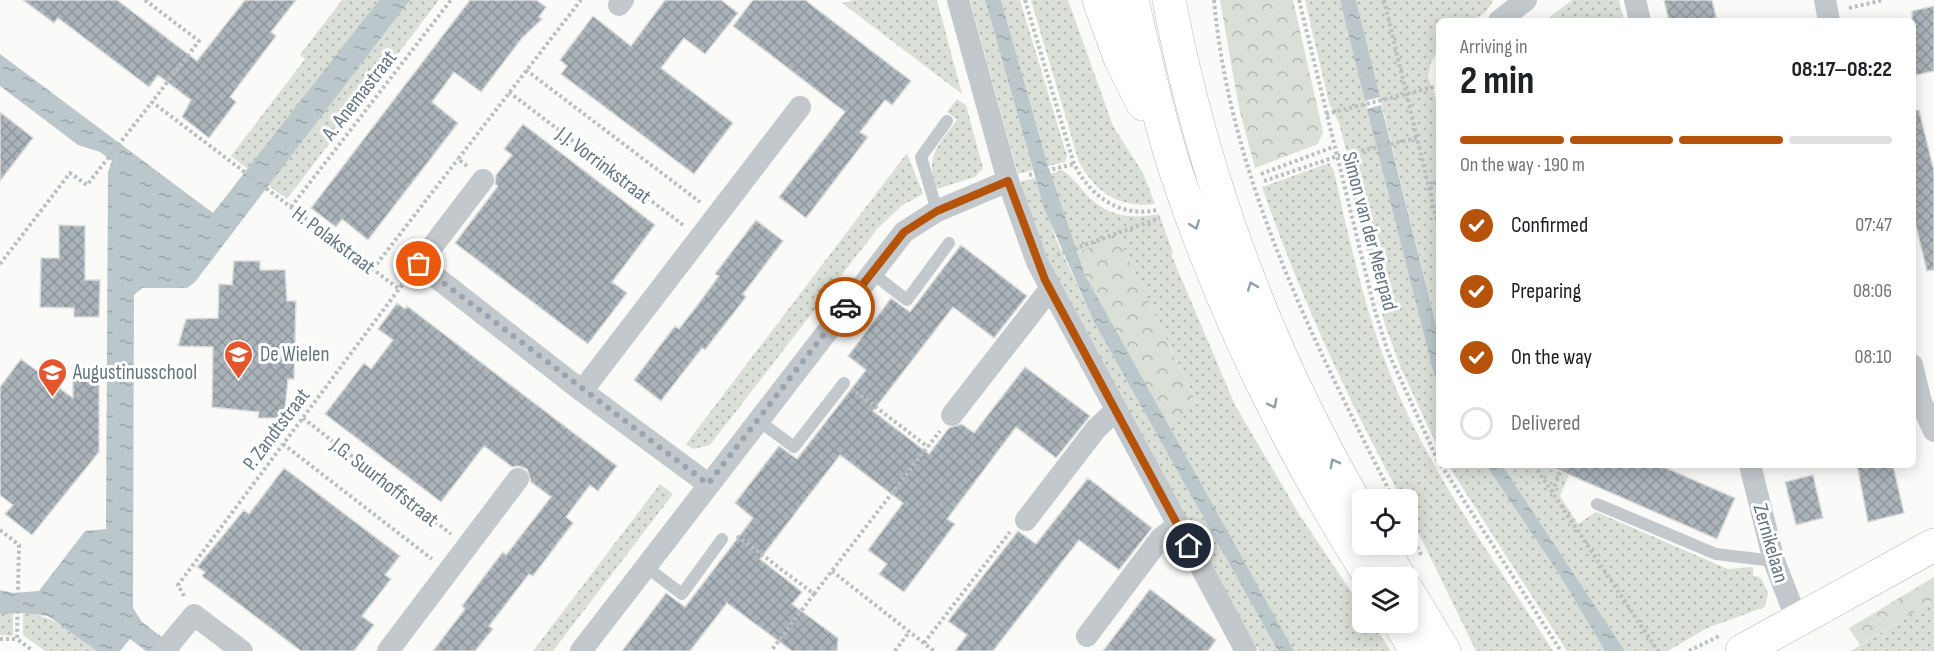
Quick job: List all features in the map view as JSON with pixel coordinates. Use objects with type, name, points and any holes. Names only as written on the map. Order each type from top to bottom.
[{"type":"main road","points":[[1099,0],[1119,58],[1176,170]]},
{"type":"main road","points":[[1131,0],[1176,170],[1204,250],[1267,394],[1364,567]]},
{"type":"main road","points":[[1169,0],[1195,109],[1217,184],[1258,301],[1318,434],[1352,496]]},
{"type":"main road","points":[[1193,0],[1195,109]]},
{"type":"main road","points":[[1742,651],[1934,545]]},
{"type":"main road","points":[[1418,608],[1444,651]]},
{"type":"main road","points":[[1405,633],[1416,651]]},
{"type":"street","points":[[958,0],[1008,181],[1037,262],[1246,651]]},
{"type":"street","points":[[1635,0],[1639,18]]},
{"type":"street","points":[[1503,18],[1523,1]]},
{"type":"street","points":[[582,391],[800,107]]},
{"type":"street","points":[[483,180],[419,264],[582,391],[708,484]]},
{"type":"street","points":[[581,651],[904,232],[937,211],[1008,181]]},
{"type":"street","points":[[952,415],[1050,289]]},
{"type":"street","points":[[1916,380],[1934,431]]},
{"type":"street","points":[[1026,520],[1096,429],[1116,410]]},
{"type":"street","name":"Zernikelaan","points":[[1751,468],[1774,561],[1797,620]]},
{"type":"street","points":[[388,651],[518,479]]},
{"type":"street","points":[[1087,636],[1160,539],[1178,525]]},
{"type":"street","points":[[168,646],[194,615],[242,651]]},
{"type":"lane","points":[[937,211],[921,157],[947,121]]},
{"type":"lane","points":[[872,273],[907,300],[949,243]]},
{"type":"lane","points":[[758,420],[794,447],[844,383]]},
{"type":"lane","points":[[1598,504],[1716,554],[1774,561]]},
{"type":"lane","points":[[645,566],[682,594],[727,535]]},
{"type":"path","points":[[0,264],[70,173],[87,185],[199,41],[145,0]]},
{"type":"path","name":"A. Anemastraat","points":[[291,207],[451,0]]},
{"type":"path","points":[[373,269],[581,0]]},
{"type":"path","points":[[1025,0],[1074,164],[1089,187],[1110,205],[1145,212],[1157,210]]},
{"type":"path","points":[[1214,0],[1218,45],[1233,113],[1267,220],[1316,344],[1388,489]]},
{"type":"path","name":"Simon van der Meerpad","points":[[1299,0],[1335,157],[1375,311],[1388,352],[1436,457]]},
{"type":"path","points":[[1384,0],[1436,208]]},
{"type":"path","points":[[1827,11],[1884,0]]},
{"type":"path","name":"J.J. Vorrinkstraat","points":[[526,70],[717,214]]},
{"type":"path","points":[[1326,114],[1436,87]]},
{"type":"path","name":"J.J. Vorrinkstraat","points":[[509,92],[700,238]]},
{"type":"path","name":"H. Polakstraat","points":[[152,102],[399,289]]},
{"type":"path","points":[[1264,181],[1335,157],[1417,138]]},
{"type":"path","points":[[1261,174],[1333,147]]},
{"type":"path","points":[[458,159],[483,180]]},
{"type":"path","points":[[1030,175],[1074,164]]},
{"type":"path","points":[[1430,189],[1436,181]]},
{"type":"path","points":[[1060,254],[1160,219]]},
{"type":"path","name":"P. Zandtstraat","points":[[194,615],[178,585],[419,264]]},
{"type":"path","points":[[844,383],[928,447]]},
{"type":"path","points":[[771,651],[952,415]]},
{"type":"path","name":"J.G. Suurhoffstraat","points":[[303,418],[468,546]]},
{"type":"path","name":"J.G. Suurhoffstraat","points":[[283,444],[448,572]]},
{"type":"path","points":[[1443,468],[1561,651]]},
{"type":"path","points":[[1536,468],[1658,651]]},
{"type":"path","points":[[1552,492],[1562,468]]},
{"type":"path","points":[[924,643],[1014,527],[1026,520]]},
{"type":"path","points":[[0,531],[19,545],[17,639]]},
{"type":"path","points":[[727,535],[814,594]]},
{"type":"path","points":[[832,572],[934,651]]},
{"type":"path","points":[[895,651],[909,632]]},
{"type":"path","points":[[0,639],[17,639],[33,651]]},
{"type":"green space","points":[[342,0],[379,0],[249,170],[231,156],[305,59],[300,55]]},
{"type":"green space","points":[[410,0],[439,0],[287,199],[268,185]]},
{"type":"green space","points":[[854,0],[937,0],[962,94],[842,3]]},
{"type":"green space","points":[[970,0],[985,0],[1033,170],[1018,174]]},
{"type":"green space","points":[[1001,0],[1020,0],[1067,156],[1065,162],[1048,166]]},
{"type":"green space","points":[[1031,0],[1068,0],[1113,126],[1143,173],[1155,204],[1130,203],[1110,196],[1093,182],[1079,162]]},
{"type":"green space","points":[[1220,0],[1293,0],[1323,132],[1318,144],[1255,168],[1239,108]]},
{"type":"green space","points":[[1305,0],[1340,0],[1436,378],[1436,444],[1401,368],[1385,325],[1343,160],[1348,158],[1339,123],[1329,103]]},
{"type":"green space","points":[[1356,0],[1493,0],[1489,8],[1477,18],[1436,18],[1436,54],[1431,62],[1428,77],[1436,99],[1436,325]]},
{"type":"green space","points":[[1572,0],[1619,0],[1623,18],[1549,18]]},
{"type":"green space","points":[[957,99],[966,105],[983,168],[975,177],[937,189],[933,178],[933,160],[939,145],[957,120],[947,112]]},
{"type":"green space","points":[[907,153],[923,194],[901,206],[878,228],[710,445],[693,449],[686,444]]},
{"type":"green space","points":[[1329,163],[1334,171],[1370,317],[1402,402],[1435,467],[1553,651],[1476,651],[1418,532],[1418,489],[1397,489],[1382,461],[1308,307],[1262,187]]},
{"type":"green space","points":[[1062,170],[1099,206],[1115,213],[1132,216],[1159,214],[1173,253],[1171,254],[1235,405],[1299,514],[1352,593],[1352,633],[1379,633],[1391,651],[1294,651],[1168,426],[1197,403],[1118,238],[1077,252],[1050,174]]},
{"type":"green space","points":[[1035,178],[1056,239],[1094,322],[1278,651],[1259,651],[1086,343],[1050,264],[1020,182]]},
{"type":"green space","points":[[1118,237],[1197,404],[1168,426],[1085,275],[1077,252]]},
{"type":"green space","points":[[1450,468],[1488,468],[1559,574],[1605,651],[1567,651]]},
{"type":"green space","points":[[1504,468],[1572,468],[1560,496],[1578,524],[1596,512],[1728,569],[1753,567],[1753,575],[1761,578],[1768,593],[1765,607],[1707,628],[1668,651],[1625,651]]},
{"type":"green space","points":[[660,484],[673,494],[553,651],[533,651]]},
{"type":"green space","points":[[1934,577],[1934,600],[1860,645],[1849,628]]},
{"type":"green space","points":[[1934,600],[1934,651],[1851,651]]},
{"type":"green space","points":[[13,613],[13,636],[0,635],[0,614]]},
{"type":"green space","points":[[23,613],[54,621],[97,651],[45,651],[23,635]]},
{"type":"water","points":[[379,0],[410,0],[195,282],[187,288],[142,288],[134,295],[133,608],[142,622],[180,651],[146,651],[130,639],[120,651],[97,651],[48,616],[23,613],[0,614],[0,590],[14,593],[39,591],[85,531],[106,529],[108,172],[112,161],[100,152],[78,145],[0,86],[0,54],[213,213]]},
{"type":"water","points":[[985,0],[1001,0],[1048,166],[1085,275],[1294,651],[1278,651],[1094,322],[1044,208]]},
{"type":"water","points":[[1340,0],[1356,0],[1380,97],[1365,101]]},
{"type":"water","points":[[1381,105],[1436,325],[1436,378],[1433,371],[1367,109]]},
{"type":"water","points":[[1488,468],[1504,468],[1625,651],[1605,651],[1559,574]]},
{"type":"building","points":[[23,0],[117,0],[197,61],[245,0],[296,0],[271,32],[276,36],[230,97],[236,102],[209,138],[182,117],[191,100],[158,75],[149,87],[58,18],[54,23]]},
{"type":"building","points":[[470,0],[536,0],[546,7],[539,17],[542,19],[522,38],[481,92],[454,72],[432,102],[458,123],[368,240],[342,219],[336,227],[311,208]]},
{"type":"building","points":[[665,0],[721,0],[738,13],[705,54],[684,38],[661,68],[733,123],[694,174],[561,74],[567,66],[560,60],[593,16],[631,46]]},
{"type":"building","points":[[753,0],[805,0],[911,81],[892,105],[885,100],[860,132],[868,137],[806,218],[779,197],[845,112],[733,26]]},
{"type":"building","points":[[1664,0],[1712,0],[1716,18],[1668,18]]},
{"type":"building","points":[[1934,6],[1934,71],[1916,75],[1916,18],[1912,18],[1912,11]]},
{"type":"building","points":[[1916,110],[1919,110],[1934,171],[1934,270],[1927,271],[1916,226]]},
{"type":"building","points":[[0,112],[33,138],[0,181]]},
{"type":"building","points":[[523,124],[655,225],[612,282],[627,293],[588,344],[455,243],[498,186],[495,184],[496,175],[512,155],[504,149]]},
{"type":"building","points":[[756,220],[783,241],[743,294],[746,297],[661,401],[634,380],[675,326],[679,329],[699,303],[719,276],[715,274]]},
{"type":"building","points":[[59,225],[85,226],[85,280],[100,280],[99,317],[74,317],[74,308],[40,307],[41,258],[59,258]]},
{"type":"building","points":[[961,245],[1027,296],[994,338],[953,307],[873,411],[929,454],[949,428],[962,424],[974,433],[1025,367],[1090,416],[1056,458],[1016,427],[947,519],[955,524],[904,592],[879,574],[887,564],[868,550],[903,503],[840,455],[760,559],[802,592],[792,604],[838,638],[837,651],[792,651],[727,603],[690,651],[622,651],[666,593],[685,607],[753,518],[735,503],[779,446],[797,459],[866,370],[848,356],[891,298],[910,312]]},
{"type":"building","points":[[234,261],[260,261],[260,270],[285,270],[287,301],[296,301],[294,379],[288,379],[284,418],[258,418],[259,412],[212,407],[213,347],[178,346],[186,319],[218,318],[219,284],[232,285]]},
{"type":"building","points":[[397,303],[405,309],[407,306],[617,466],[598,491],[590,485],[566,517],[573,523],[533,576],[529,574],[489,626],[493,629],[475,651],[433,651],[465,609],[462,606],[492,566],[503,552],[506,555],[551,497],[531,482],[527,469],[519,466],[512,467],[484,446],[441,502],[325,414],[364,363],[371,369],[393,340],[378,329]]},
{"type":"building","name":"Augustinusschool","points":[[21,359],[73,398],[73,371],[99,370],[99,452],[32,535],[5,514],[13,505],[0,495],[0,387]]},
{"type":"building","points":[[284,468],[400,556],[385,575],[391,579],[362,616],[374,625],[354,651],[301,651],[202,576],[205,572],[197,567],[244,510],[249,514]]},
{"type":"building","points":[[1554,468],[1666,468],[1735,498],[1717,539]]},
{"type":"building","points":[[1858,468],[1894,468],[1904,513],[1868,522]]},
{"type":"building","points":[[1813,475],[1823,518],[1796,525],[1785,482]]},
{"type":"building","points":[[1088,478],[1152,528],[1119,570],[1079,540],[993,651],[955,651],[967,635],[948,621],[1018,531],[1036,544]]},
{"type":"building","points":[[1150,589],[1216,640],[1208,651],[1103,651]]},
{"type":"way so far","points":[[419,264],[582,391],[708,484],[845,307]]},
{"type":"place","name":"De Wielen","points":[[239,380]]},
{"type":"place","name":"Augustinusschool","points":[[52,398]]},
{"type":"route","points":[[845,307],[904,232],[937,211],[1008,181],[1045,280],[1189,546]]}]
